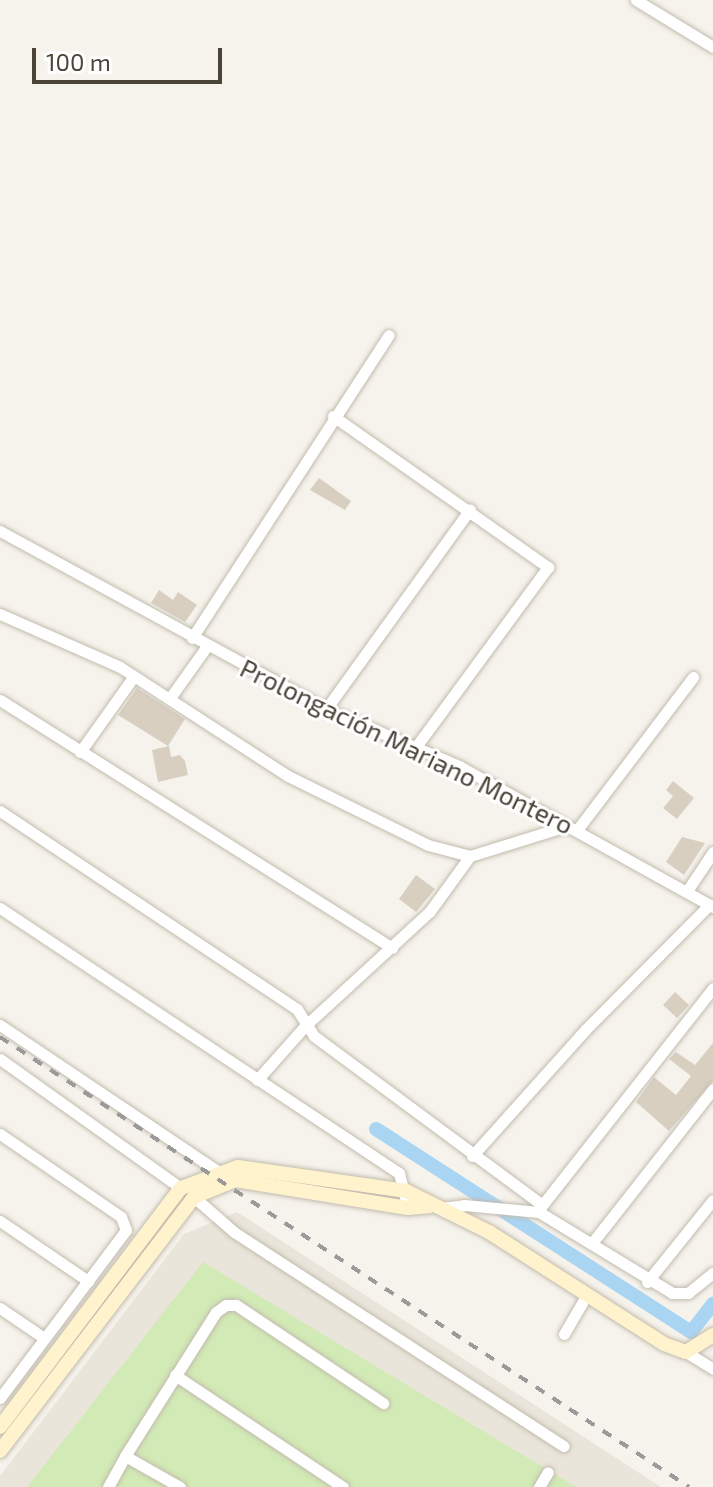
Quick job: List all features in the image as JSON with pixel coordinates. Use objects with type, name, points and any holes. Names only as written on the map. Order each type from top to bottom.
[{"type":"street","points":[[636,0],[713,47]]},
{"type":"street","points":[[192,638],[333,416],[389,335]]},
{"type":"street","points":[[333,416],[470,509],[548,567],[415,748]]},
{"type":"street","points":[[326,709],[470,509]]},
{"type":"street","name":"Prolongación Mariano Montero","points":[[0,531],[326,709],[415,748],[572,828],[711,906]]},
{"type":"street","points":[[0,614],[134,676],[288,776],[353,812],[428,845],[470,856],[572,828],[693,677]]},
{"type":"street","points":[[170,698],[207,646]]},
{"type":"street","points":[[80,752],[134,676]]},
{"type":"street","points":[[0,700],[392,948]]},
{"type":"street","points":[[0,811],[297,1009],[305,1026],[540,1208],[647,1282],[672,1293],[688,1293],[713,1273]]},
{"type":"street","points":[[687,891],[713,852]]},
{"type":"street","points":[[257,1080],[305,1026],[430,911],[470,856]]},
{"type":"street","points":[[472,1156],[586,1029],[711,906]]},
{"type":"street","points":[[0,908],[399,1173],[408,1208]]},
{"type":"street","points":[[0,1025],[224,1176],[408,1208],[525,1210],[540,1208],[713,988]]},
{"type":"street","points":[[0,1059],[194,1197],[234,1232],[564,1446]]},
{"type":"street","points":[[592,1243],[713,1089]]},
{"type":"street","points":[[0,1134],[121,1217],[126,1230],[0,1396]]},
{"type":"street","points":[[0,1451],[194,1197],[238,1167],[406,1191],[432,1207],[489,1232],[646,1335],[686,1352],[713,1369]]},
{"type":"street","points":[[0,1427],[181,1188],[224,1176]]},
{"type":"street","points":[[647,1282],[713,1200]]},
{"type":"street","points":[[0,1221],[88,1281]]},
{"type":"street","points":[[564,1334],[586,1296]]},
{"type":"street","points":[[108,1487],[216,1312],[236,1305],[383,1403]]},
{"type":"street","points":[[0,1308],[44,1338]]},
{"type":"street","points":[[686,1352],[713,1335]]},
{"type":"street","points":[[175,1375],[343,1487]]},
{"type":"street","points":[[125,1456],[180,1487]]},
{"type":"street","points":[[539,1487],[548,1472]]},
{"type":"shaded area","points":[[237,1212],[661,1487],[0,1487],[0,1476],[184,1234]]},
{"type":"green space","points":[[203,1262],[576,1487],[27,1487]]},
{"type":"building","points":[[319,478],[351,501],[345,510],[310,490]]},
{"type":"building","points":[[159,590],[173,600],[178,592],[197,605],[185,622],[151,603]]},
{"type":"building","points":[[137,688],[185,719],[168,746],[118,715]]},
{"type":"building","points":[[169,746],[171,757],[180,755],[185,761],[188,775],[158,782],[152,750]]},
{"type":"building","points":[[673,781],[694,798],[677,819],[663,808],[673,796],[666,790]]},
{"type":"building","points":[[682,837],[705,843],[684,875],[666,862]]},
{"type":"building","points":[[416,875],[435,889],[416,912],[399,899]]},
{"type":"building","points":[[675,992],[689,1005],[677,1018],[663,1005]]},
{"type":"building","points":[[713,1043],[713,1081],[669,1131],[636,1102],[654,1077],[676,1095],[691,1076],[669,1059],[676,1052],[695,1065]]},
{"type":"waterway","points":[[376,1129],[691,1332],[713,1304]]},
{"type":"railway","points":[[0,1037],[689,1487]]}]
